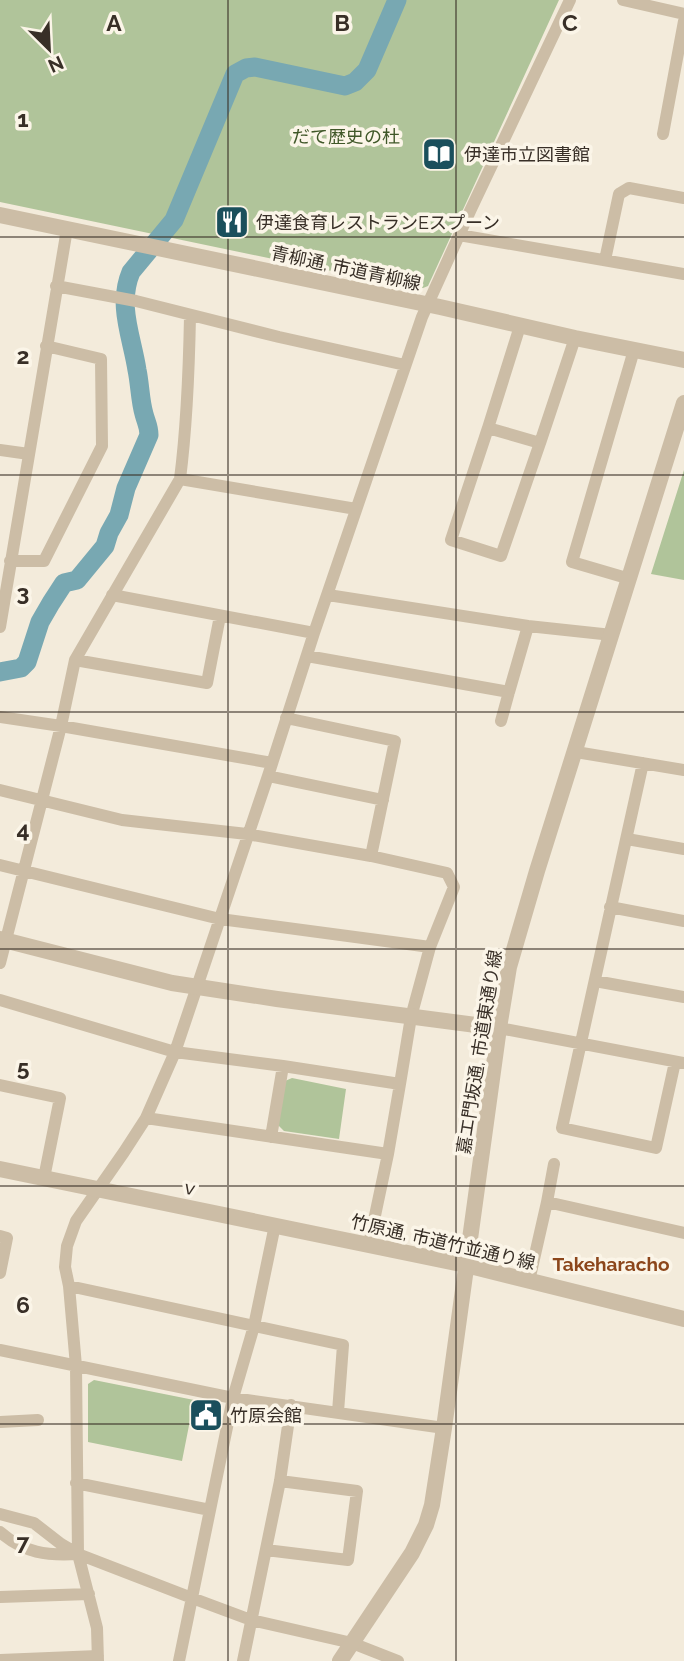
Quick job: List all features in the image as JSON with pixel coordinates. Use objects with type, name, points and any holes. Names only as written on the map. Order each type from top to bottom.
[{"type":"street","points":[[0,1660],[98,1659],[97,1628],[78,1554],[76,1366],[65,1267],[67,1247],[76,1221],[146,1118],[175,1052],[426,305],[570,0]]},
{"type":"street","points":[[624,0],[684,14]]},
{"type":"street","points":[[663,134],[684,21]]},
{"type":"street","points":[[605,260],[620,194],[629,188],[684,198]]},
{"type":"street","name":"青柳通, 市道青柳線","points":[[1,219],[67,229],[684,360]]},
{"type":"street","points":[[0,627],[67,229]]},
{"type":"street","points":[[459,235],[684,274]]},
{"type":"street","points":[[56,286],[124,299],[405,365]]},
{"type":"street","points":[[0,964],[3,940],[24,871],[75,660],[180,479],[189,374],[190,316]]},
{"type":"street","points":[[520,326],[451,540],[501,556],[575,338]]},
{"type":"street","points":[[10,561],[44,561],[102,446],[101,359],[46,346]]},
{"type":"street","points":[[630,579],[572,562],[634,350]]},
{"type":"street","name":"嘉エ門坂通, 市道東通り線","points":[[340,1661],[412,1553],[426,1525],[432,1505],[509,967],[684,403]]},
{"type":"street","points":[[488,428],[540,443]]},
{"type":"street","points":[[0,450],[29,454]]},
{"type":"street","points":[[180,479],[356,509]]},
{"type":"street","points":[[112,595],[314,633]]},
{"type":"street","points":[[327,596],[528,626],[612,635]]},
{"type":"street","points":[[75,660],[207,683],[220,616]]},
{"type":"street","points":[[500,721],[528,626]]},
{"type":"street","points":[[307,656],[509,692]]},
{"type":"street","points":[[0,717],[272,763]]},
{"type":"street","points":[[286,718],[395,741],[371,856]]},
{"type":"street","points":[[576,752],[684,770]]},
{"type":"street","points":[[3,940],[172,983],[499,1028],[582,1045],[680,1062],[656,1148],[562,1128],[582,1045],[643,762]]},
{"type":"street","points":[[268,776],[383,800]]},
{"type":"street","points":[[0,790],[122,820],[247,834],[371,856],[447,873],[454,887],[430,947],[411,1017],[388,1154],[369,1244]]},
{"type":"street","points":[[627,839],[684,849]]},
{"type":"street","points":[[0,865],[220,919],[430,947]]},
{"type":"street","points":[[610,907],[684,920]]},
{"type":"street","points":[[595,981],[684,997]]},
{"type":"street","points":[[0,1000],[175,1052],[400,1084]]},
{"type":"street","points":[[271,1137],[283,1066]]},
{"type":"street","points":[[0,1085],[60,1098],[44,1178]]},
{"type":"street","points":[[146,1118],[388,1154]]},
{"type":"street","points":[[529,1281],[554,1164]]},
{"type":"street","points":[[0,1169],[98,1189]]},
{"type":"street","name":"ｖ","points":[[98,1189],[275,1225]]},
{"type":"street","points":[[547,1202],[684,1233]]},
{"type":"street","points":[[179,1661],[233,1398],[254,1326],[275,1225]]},
{"type":"street","name":"竹原通, 市道竹並通り線","points":[[275,1225],[466,1265],[684,1319]]},
{"type":"street","points":[[0,1236],[7,1238],[0,1273]]},
{"type":"street","points":[[69,1286],[343,1345],[338,1412]]},
{"type":"street","points":[[0,1350],[233,1398],[444,1428]]},
{"type":"street","points":[[243,1661],[280,1481],[291,1405]]},
{"type":"street","points":[[0,1422],[38,1420]]},
{"type":"street","points":[[266,1550],[348,1560],[357,1490],[280,1481]]},
{"type":"street","points":[[76,1483],[210,1510]]},
{"type":"street","points":[[0,1514],[34,1523],[78,1554],[251,1620],[352,1643],[398,1661]]},
{"type":"street","points":[[0,1532],[10,1541],[41,1554],[78,1554]]},
{"type":"street","points":[[0,1597],[89,1594]]},
{"type":"green space","name":"だて歴史の杜","points":[[0,0],[559,0],[428,286],[423,288],[0,202]]},
{"type":"green space","points":[[684,470],[684,580],[651,574]]},
{"type":"green space","points":[[292,1078],[346,1089],[339,1139],[284,1131],[278,1125],[285,1081]]},
{"type":"green space","points":[[94,1380],[194,1400],[182,1461],[88,1442],[88,1384]]},
{"type":"waterway","points":[[0,672],[21,668],[27,662],[40,622],[51,603],[64,583],[77,580],[105,546],[119,515],[126,488],[149,435],[125,309],[127,284],[131,272],[174,220],[235,74],[255,67],[345,86],[355,82],[367,70],[397,0]]},
{"type":"place","name":"伊達市立図書館","points":[[439,154]]},
{"type":"place","name":"伊達食育レストランEスプーン","points":[[232,222]]},
{"type":"place","name":"竹原会館","points":[[206,1415]]},
{"type":"district","name":"Takeharacho","points":[[611,1264]]}]
